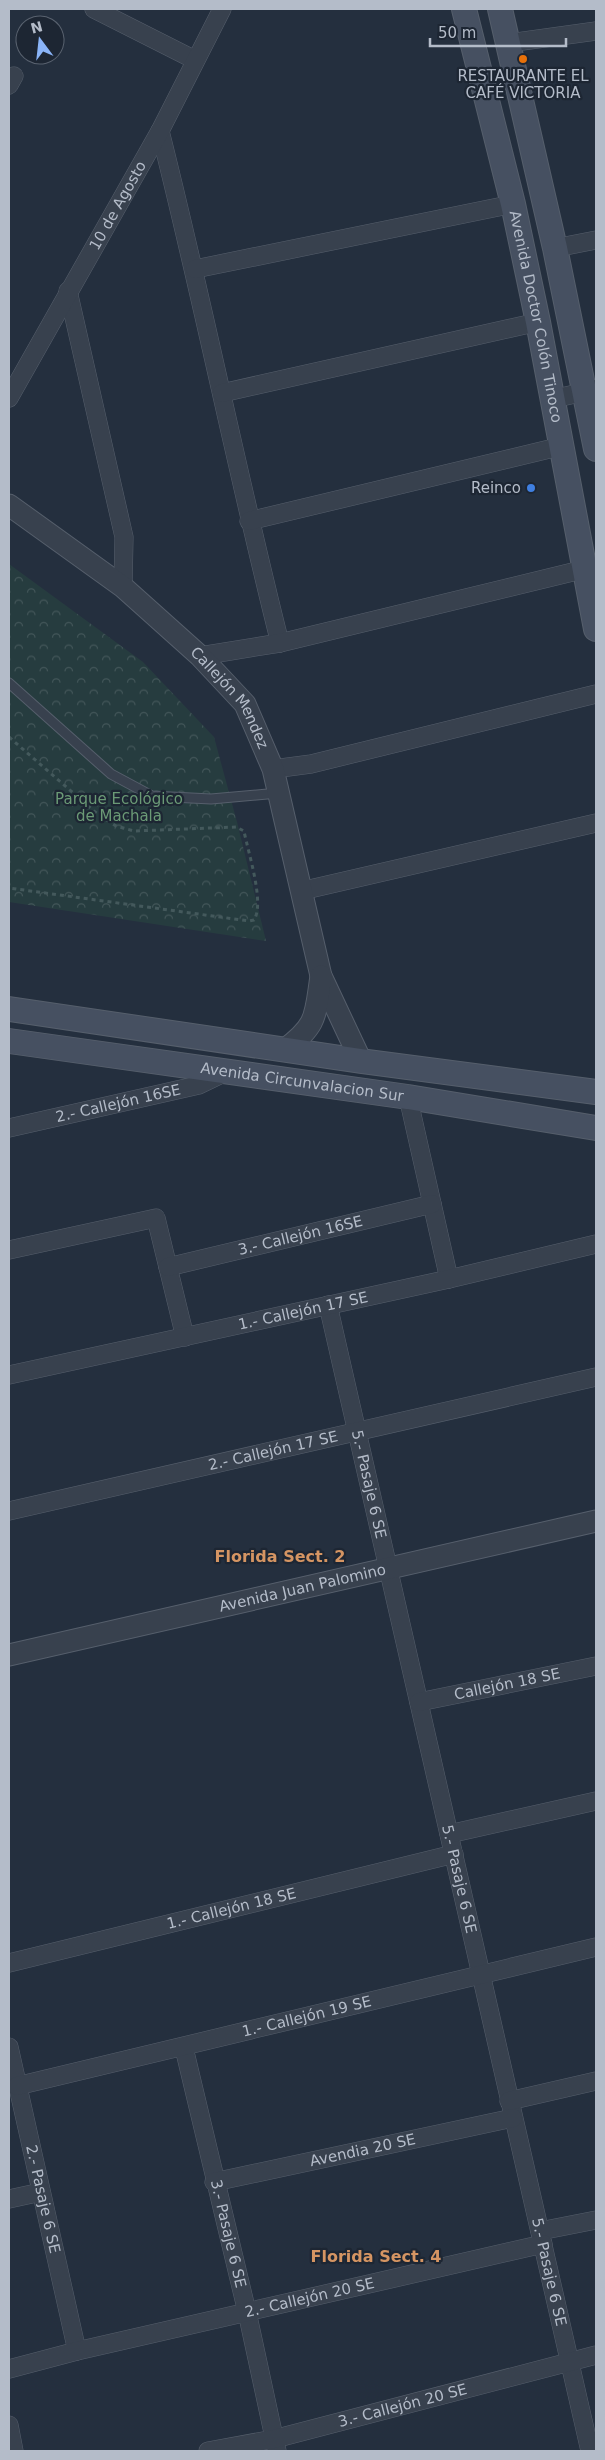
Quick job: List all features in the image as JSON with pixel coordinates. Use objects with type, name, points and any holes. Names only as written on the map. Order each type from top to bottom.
[{"type":"main road","name":"Avenida Doctor Colón Tinoco","points":[[464,9],[512,204],[538,322],[596,629]]},
{"type":"main road","points":[[500,9],[555,248],[591,391],[596,449]]},
{"type":"main road","name":"Avenida Circunvalacion Sur","points":[[9,1009],[361,1061],[596,1092]]},
{"type":"main road","name":"Avenida Circunvalacion Sur","points":[[9,1041],[408,1098],[596,1128]]},
{"type":"main road","points":[[235,1073],[246,1044]]},
{"type":"street","points":[[94,9],[195,60]]},
{"type":"street","name":"10 de Agosto","points":[[9,398],[68,291],[160,132],[222,9]]},
{"type":"street","points":[[508,43],[596,32]]},
{"type":"street","points":[[160,132],[195,269],[249,521],[280,643]]},
{"type":"street","points":[[195,269],[512,204]]},
{"type":"street","points":[[555,248],[596,240]]},
{"type":"street","points":[[68,291],[124,537],[123,586]]},
{"type":"street","points":[[222,393],[538,322]]},
{"type":"street","points":[[553,400],[591,391]]},
{"type":"street","points":[[249,521],[562,446]]},
{"type":"street","name":"Callejón Mendez","points":[[9,505],[123,586],[200,656],[244,704],[273,769],[320,976],[361,1061]]},
{"type":"street","points":[[200,656],[280,643],[585,569]]},
{"type":"street","points":[[273,769],[311,764],[596,694]]},
{"type":"street","points":[[300,891],[596,823]]},
{"type":"street","name":"Callejón Mendez","points":[[284,1050],[310,1028],[316,1010],[320,976]]},
{"type":"street","name":"2.- Callejón 16SE","points":[[9,1128],[199,1085],[235,1073]]},
{"type":"street","points":[[408,1098],[449,1279]]},
{"type":"street","name":"3.- Callejón 16SE","points":[[168,1267],[432,1204]]},
{"type":"street","points":[[9,1250],[156,1218],[185,1337]]},
{"type":"street","name":"1.- Callejón 17 SE","points":[[9,1375],[449,1279],[596,1244]]},
{"type":"street","name":"5.- Pasaje 6 SE","points":[[328,1305],[590,2451]]},
{"type":"street","name":"2.- Callejón 17 SE","points":[[9,1511],[596,1377]]},
{"type":"street","name":"Avenida Juan Palomino","points":[[9,1655],[596,1521]]},
{"type":"street","name":"Callejón 18 SE","points":[[419,1702],[596,1666]]},
{"type":"street","points":[[449,1834],[596,1801]]},
{"type":"street","name":"1.- Callejón 18 SE","points":[[9,1963],[454,1854]]},
{"type":"street","name":"1.- Callejón 19 SE","points":[[17,2086],[184,2048],[596,1947]]},
{"type":"street","name":"3.- Pasaje 6 SE","points":[[184,2048],[214,2182],[247,2312],[275,2445]]},
{"type":"street","name":"2.- Pasaje 6 SE","points":[[9,2053],[77,2351]]},
{"type":"street","points":[[509,2101],[596,2080]]},
{"type":"street","name":"Avendia 20 SE","points":[[214,2182],[513,2118]]},
{"type":"street","points":[[9,2199],[41,2192]]},
{"type":"street","name":"2.- Callejón 20 SE","points":[[9,2369],[77,2351],[247,2312],[541,2237],[596,2220]]},
{"type":"street","name":"3.- Callejón 20 SE","points":[[208,2451],[275,2445],[570,2360],[596,2355]]},
{"type":"street","points":[[9,2424],[14,2451]]},
{"type":"lane","points":[[9,683],[111,774],[152,796],[211,799],[279,793]]},
{"type":"path","points":[[9,737],[96,812],[116,826],[134,830],[236,827],[244,831],[257,895],[256,916],[254,920],[249,921],[9,888]]},
{"type":"green space","name":"Parque Ecológico de Machala","points":[[9,564],[143,662],[214,737],[266,941],[9,902]]},
{"type":"place","name":"RESTAURANTE EL CAFÉ VICTORIA","points":[[523,59]]},
{"type":"place","name":"Reinco","points":[[531,488]]},
{"type":"district","name":"Florida Sect. 2","points":[[280,1556]]},
{"type":"district","name":"Florida Sect. 4","points":[[376,2256]]}]
